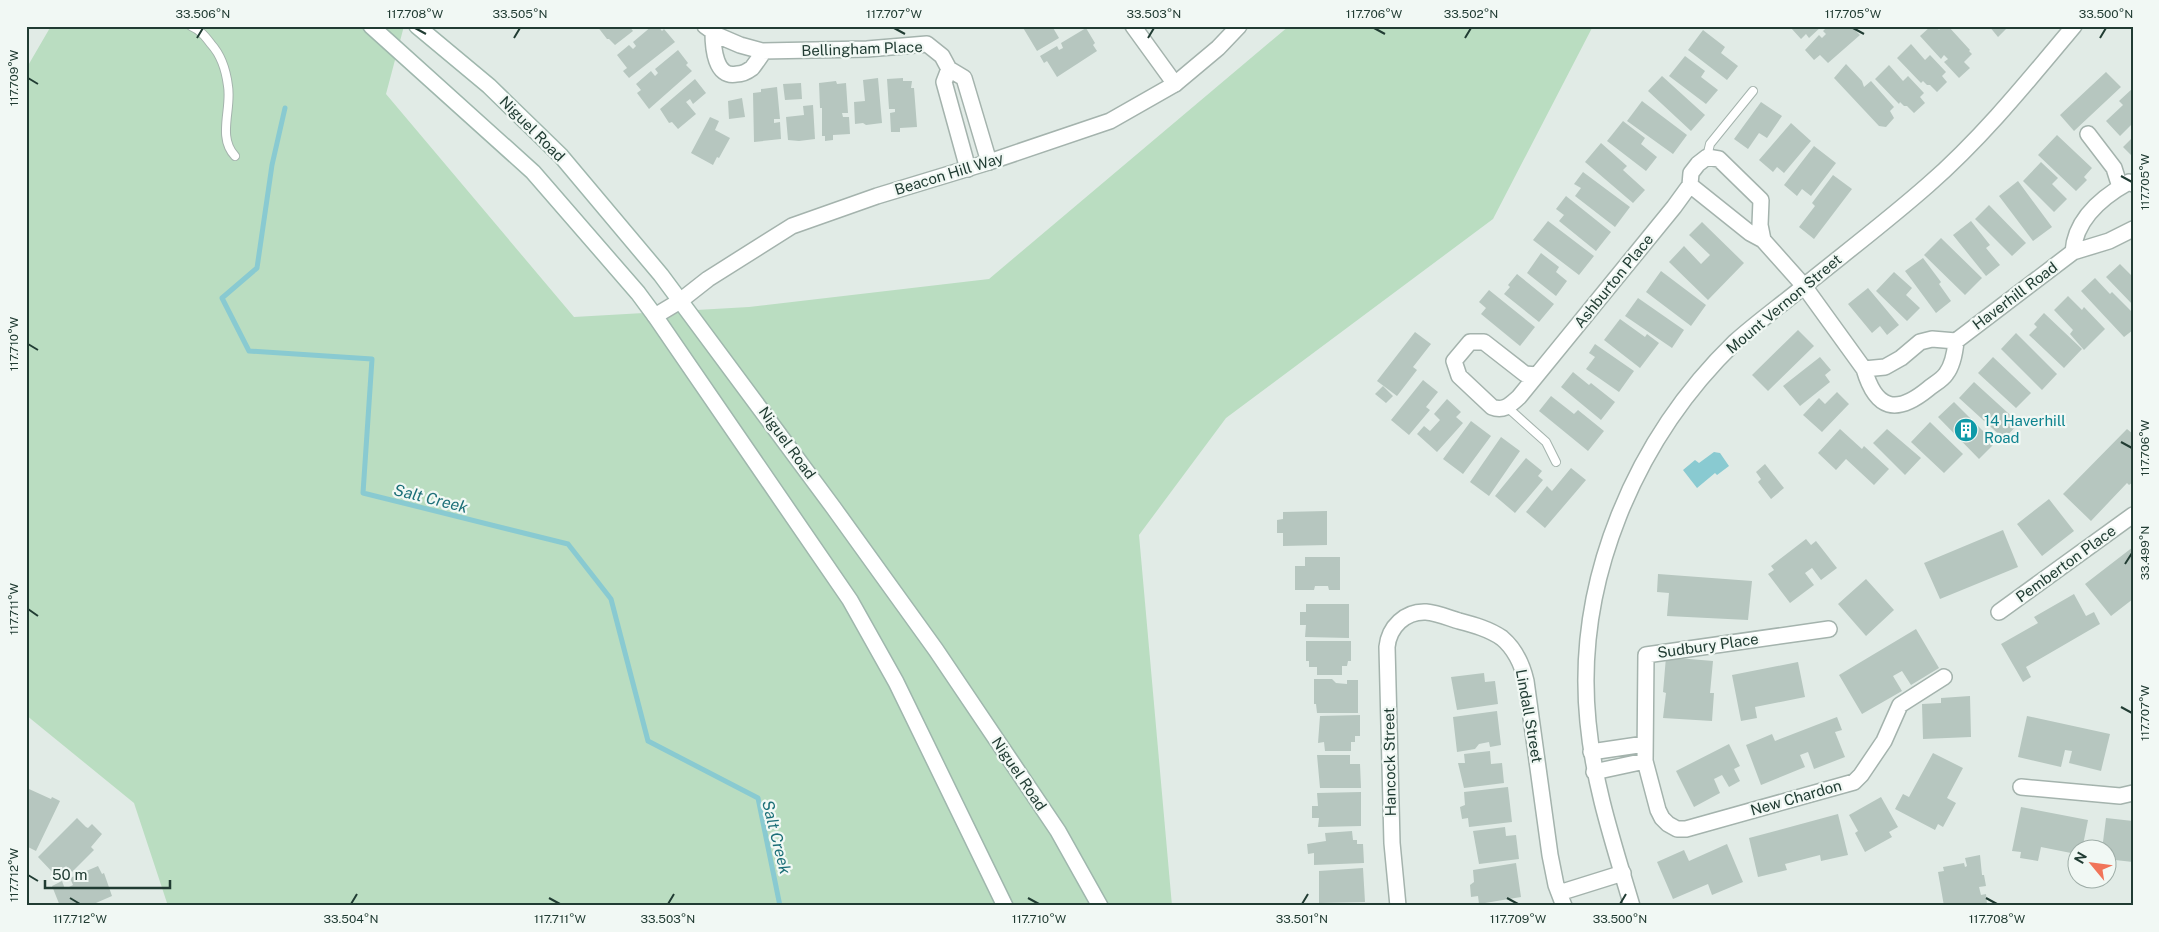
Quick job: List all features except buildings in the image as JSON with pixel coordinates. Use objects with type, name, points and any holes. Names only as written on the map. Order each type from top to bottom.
[{"type":"street","name":"Niguel Road","points":[[371,26],[533,172],[638,293],[655,316],[850,600],[896,682],[1005,906]]},
{"type":"street","name":"Niguel Road","points":[[417,26],[489,86],[561,156],[680,301],[828,499],[936,650],[1058,831],[1100,906]]},
{"type":"street","points":[[1133,26],[1175,84]]},
{"type":"street","name":"Beacon Hill Way","points":[[655,316],[680,301],[708,279],[792,226],[877,196],[968,169],[1110,121],[1175,84],[1218,48],[1239,26]]},
{"type":"street","name":"Mount Vernon Street","points":[[1632,906],[1607,826],[1594,772],[1587,720],[1586,669],[1598,578],[1629,491],[1647,455],[1667,422],[1700,380],[1738,340],[1886,221],[1960,155],[1987,127],[2074,26]]},
{"type":"street","name":"Bellingham Place","points":[[709,29],[716,58],[720,67],[727,73],[739,74],[747,71],[752,68],[764,51]]},
{"type":"street","name":"Bellingham Place","points":[[709,29],[740,45],[764,51],[867,49],[926,44],[942,56],[949,69],[964,78],[989,162]]},
{"type":"street","points":[[949,69],[944,82],[968,169]]},
{"type":"street","points":[[2088,134],[2126,185]]},
{"type":"street","points":[[1707,157],[1719,159],[1761,200],[1760,225],[1763,240]]},
{"type":"street","name":"Ashburton Place","points":[[1507,407],[1519,397],[1690,185],[1691,174],[1698,164],[1707,157]]},
{"type":"street","points":[[1690,185],[1750,233],[1763,240],[1804,286],[1864,370],[1869,385],[1877,398],[1889,404],[1901,406],[1914,401],[1946,374],[1954,358],[1956,341],[1932,339],[1920,342],[1901,358],[1885,367],[1864,370]]},
{"type":"street","name":"Haverhill Road","points":[[2073,252],[2077,231],[2086,216],[2101,200],[2126,185]]},
{"type":"street","name":"Haverhill Road","points":[[1956,341],[2073,252],[2109,241],[2133,229]]},
{"type":"street","points":[[1507,407],[1498,410],[1492,407],[1459,376],[1454,361],[1470,342],[1484,342],[1525,374],[1537,375]]},
{"type":"street","name":"Pemberton Place","points":[[1999,612],[2133,515]]},
{"type":"street","name":"Lindall Street","points":[[1400,621],[1412,614],[1426,612],[1481,627],[1502,639],[1518,658],[1526,681],[1550,855],[1561,899]]},
{"type":"street","name":"Hancock Street","points":[[1398,906],[1392,843],[1387,647],[1391,632],[1400,621]]},
{"type":"street","name":"Sudbury Place","points":[[1645,761],[1646,655],[1828,629]]},
{"type":"street","name":"New Chardon","points":[[1645,761],[1658,810],[1662,818],[1668,824],[1686,829],[1854,782],[1884,742],[1900,706],[1944,677]]},
{"type":"street","points":[[1591,752],[1645,744]]},
{"type":"street","points":[[1594,772],[1645,761]]},
{"type":"street","points":[[2021,787],[2120,796],[2133,792]]},
{"type":"street","points":[[1561,899],[1623,873]]},
{"type":"lane","points":[[191,26],[199,30],[220,54],[229,87],[226,130],[228,149],[236,156]]},
{"type":"lane","points":[[1707,157],[1710,144],[1753,91]]},
{"type":"lane","points":[[1507,407],[1546,442],[1556,462]]},
{"type":"green space","points":[[51,26],[404,26],[386,94],[574,317],[749,307],[989,279],[1289,26],[1593,26],[1493,219],[1226,418],[1139,535],[1172,906],[168,906],[134,803],[26,715],[26,69]]},
{"type":"water","points":[[1714,452],[1720,453],[1729,466],[1717,475],[1715,473],[1697,488],[1683,470],[1695,460],[1699,463]]},
{"type":"waterway","name":"Salt Creek","points":[[285,108],[272,165],[257,268],[222,298],[249,351],[372,359],[363,493],[568,544],[611,599],[648,741],[758,798],[780,906]]},
{"type":"place","name":"14 Haverhill Road","points":[[1966,430]]}]
